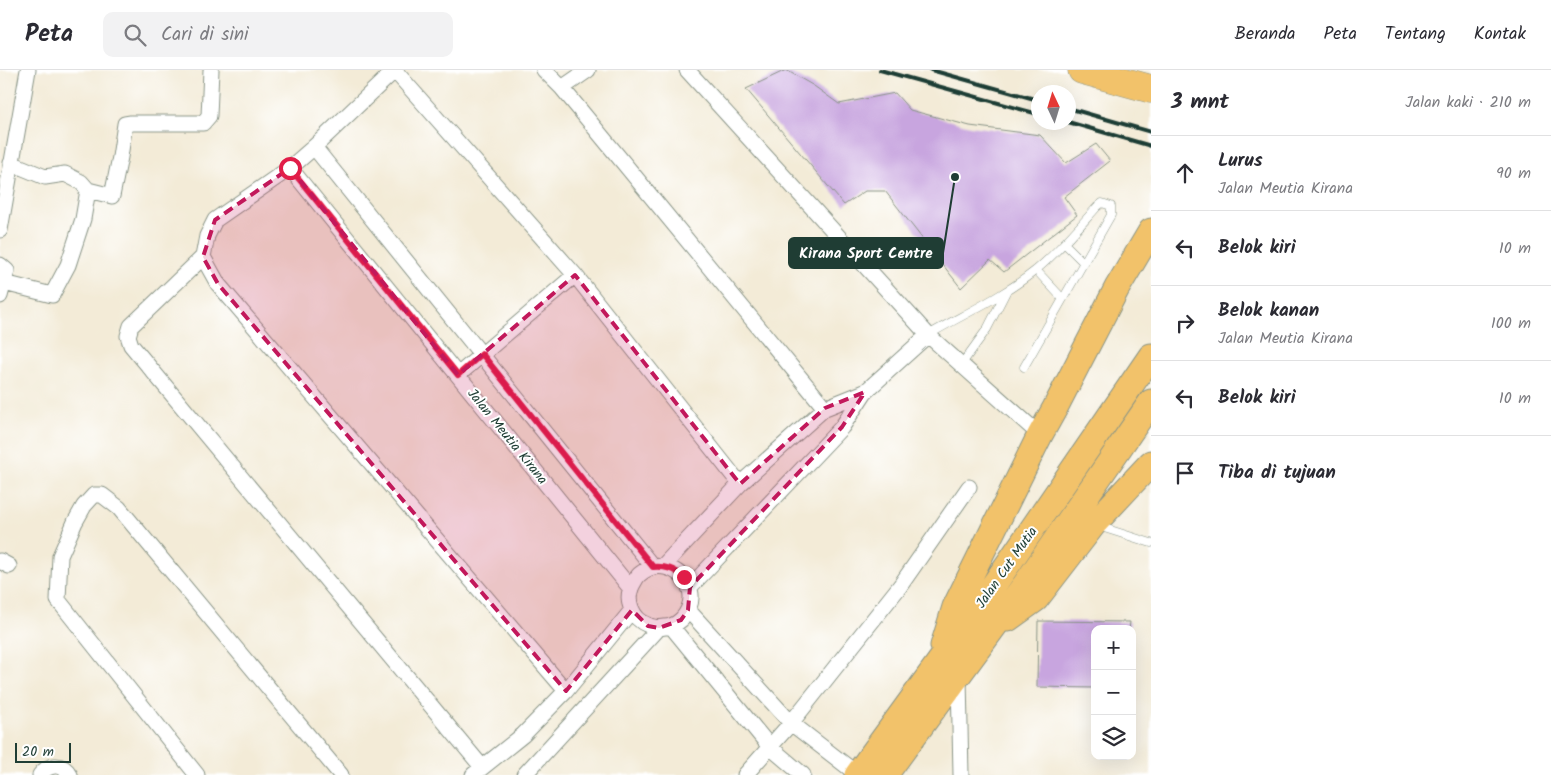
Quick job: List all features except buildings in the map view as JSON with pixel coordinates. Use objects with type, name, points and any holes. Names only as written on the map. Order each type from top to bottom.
[{"type":"highway","points":[[1082,70],[1151,89]]},
{"type":"highway","points":[[949,670],[954,607],[1040,435],[1117,288],[1151,231]]},
{"type":"highway","name":"Jalan Cut Mutia","points":[[885,775],[949,670],[1151,356]]},
{"type":"highway","name":"Jalan Cut Mutia","points":[[857,775],[949,670],[990,633],[1151,402]]},
{"type":"highway","points":[[990,633],[1036,599],[1093,525],[1151,463]]},
{"type":"street","points":[[0,230],[28,70]]},
{"type":"street","points":[[12,163],[46,177],[65,174],[81,182],[88,190],[112,196],[125,124],[203,123],[209,116],[211,70]]},
{"type":"street","points":[[632,610],[566,691],[523,735],[478,771],[131,345],[128,336],[131,326],[203,257],[207,236],[215,220],[290,168],[395,70],[575,275],[740,484]]},
{"type":"street","points":[[544,70],[562,88],[825,408]]},
{"type":"street","points":[[562,88],[588,70]]},
{"type":"street","points":[[688,70],[928,335],[1040,435]]},
{"type":"street","points":[[314,147],[658,567],[674,570],[684,577],[690,588],[691,599],[688,610],[681,620],[665,627],[524,775]]},
{"type":"street","name":"Jalan Meutia Kirana","points":[[290,168],[630,588]]},
{"type":"street","points":[[0,265],[8,271],[2,290],[52,295],[68,265],[83,219],[88,190]]},
{"type":"street","points":[[203,257],[218,284],[566,691]]},
{"type":"street","points":[[458,375],[575,275]]},
{"type":"street","points":[[690,588],[842,427],[865,392],[928,335]]},
{"type":"street","points":[[803,775],[770,747],[665,627],[648,626],[639,619],[632,610],[629,600],[630,588],[639,574],[658,567],[740,484],[825,408],[865,392]]},
{"type":"street","points":[[745,775],[792,723],[900,586],[969,487]]},
{"type":"street","points":[[198,775],[58,600],[60,556],[75,522],[84,506],[94,495],[102,495],[119,508],[341,775]]},
{"type":"street","points":[[688,610],[792,723],[857,775]]},
{"type":"street","points":[[949,670],[961,775]]},
{"type":"street","points":[[523,735],[544,754]]},
{"type":"street","points":[[40,775],[44,769],[57,765],[70,775]]},
{"type":"lane","points":[[928,335],[1006,291],[1036,270],[1064,244],[1097,206],[1102,203],[1111,206],[1111,215],[1024,367]]},
{"type":"lane","points":[[1064,244],[1084,263]]},
{"type":"lane","points":[[1036,270],[1063,299]]},
{"type":"lane","points":[[961,365],[987,329],[1006,291]]},
{"type":"lane","points":[[1093,525],[1151,542]]},
{"type":"highlighted area","points":[[290,168],[458,375],[575,275],[740,484],[825,408],[865,392],[842,427],[690,587],[688,610],[681,620],[659,628],[648,626],[632,610],[566,691],[218,284],[203,257],[215,220]]},
{"type":"railway","points":[[880,70],[1031,112]]},
{"type":"railway","points":[[931,70],[1031,98]]},
{"type":"railway","points":[[1076,110],[1151,132]]},
{"type":"railway","points":[[1076,124],[1151,146]]},
{"type":"place","name":"Kirana Sport Centre","points":[[955,177]]},
{"type":"route","points":[[290,168],[458,375],[482,354],[653,567],[663,566],[674,570],[684,577]]}]
